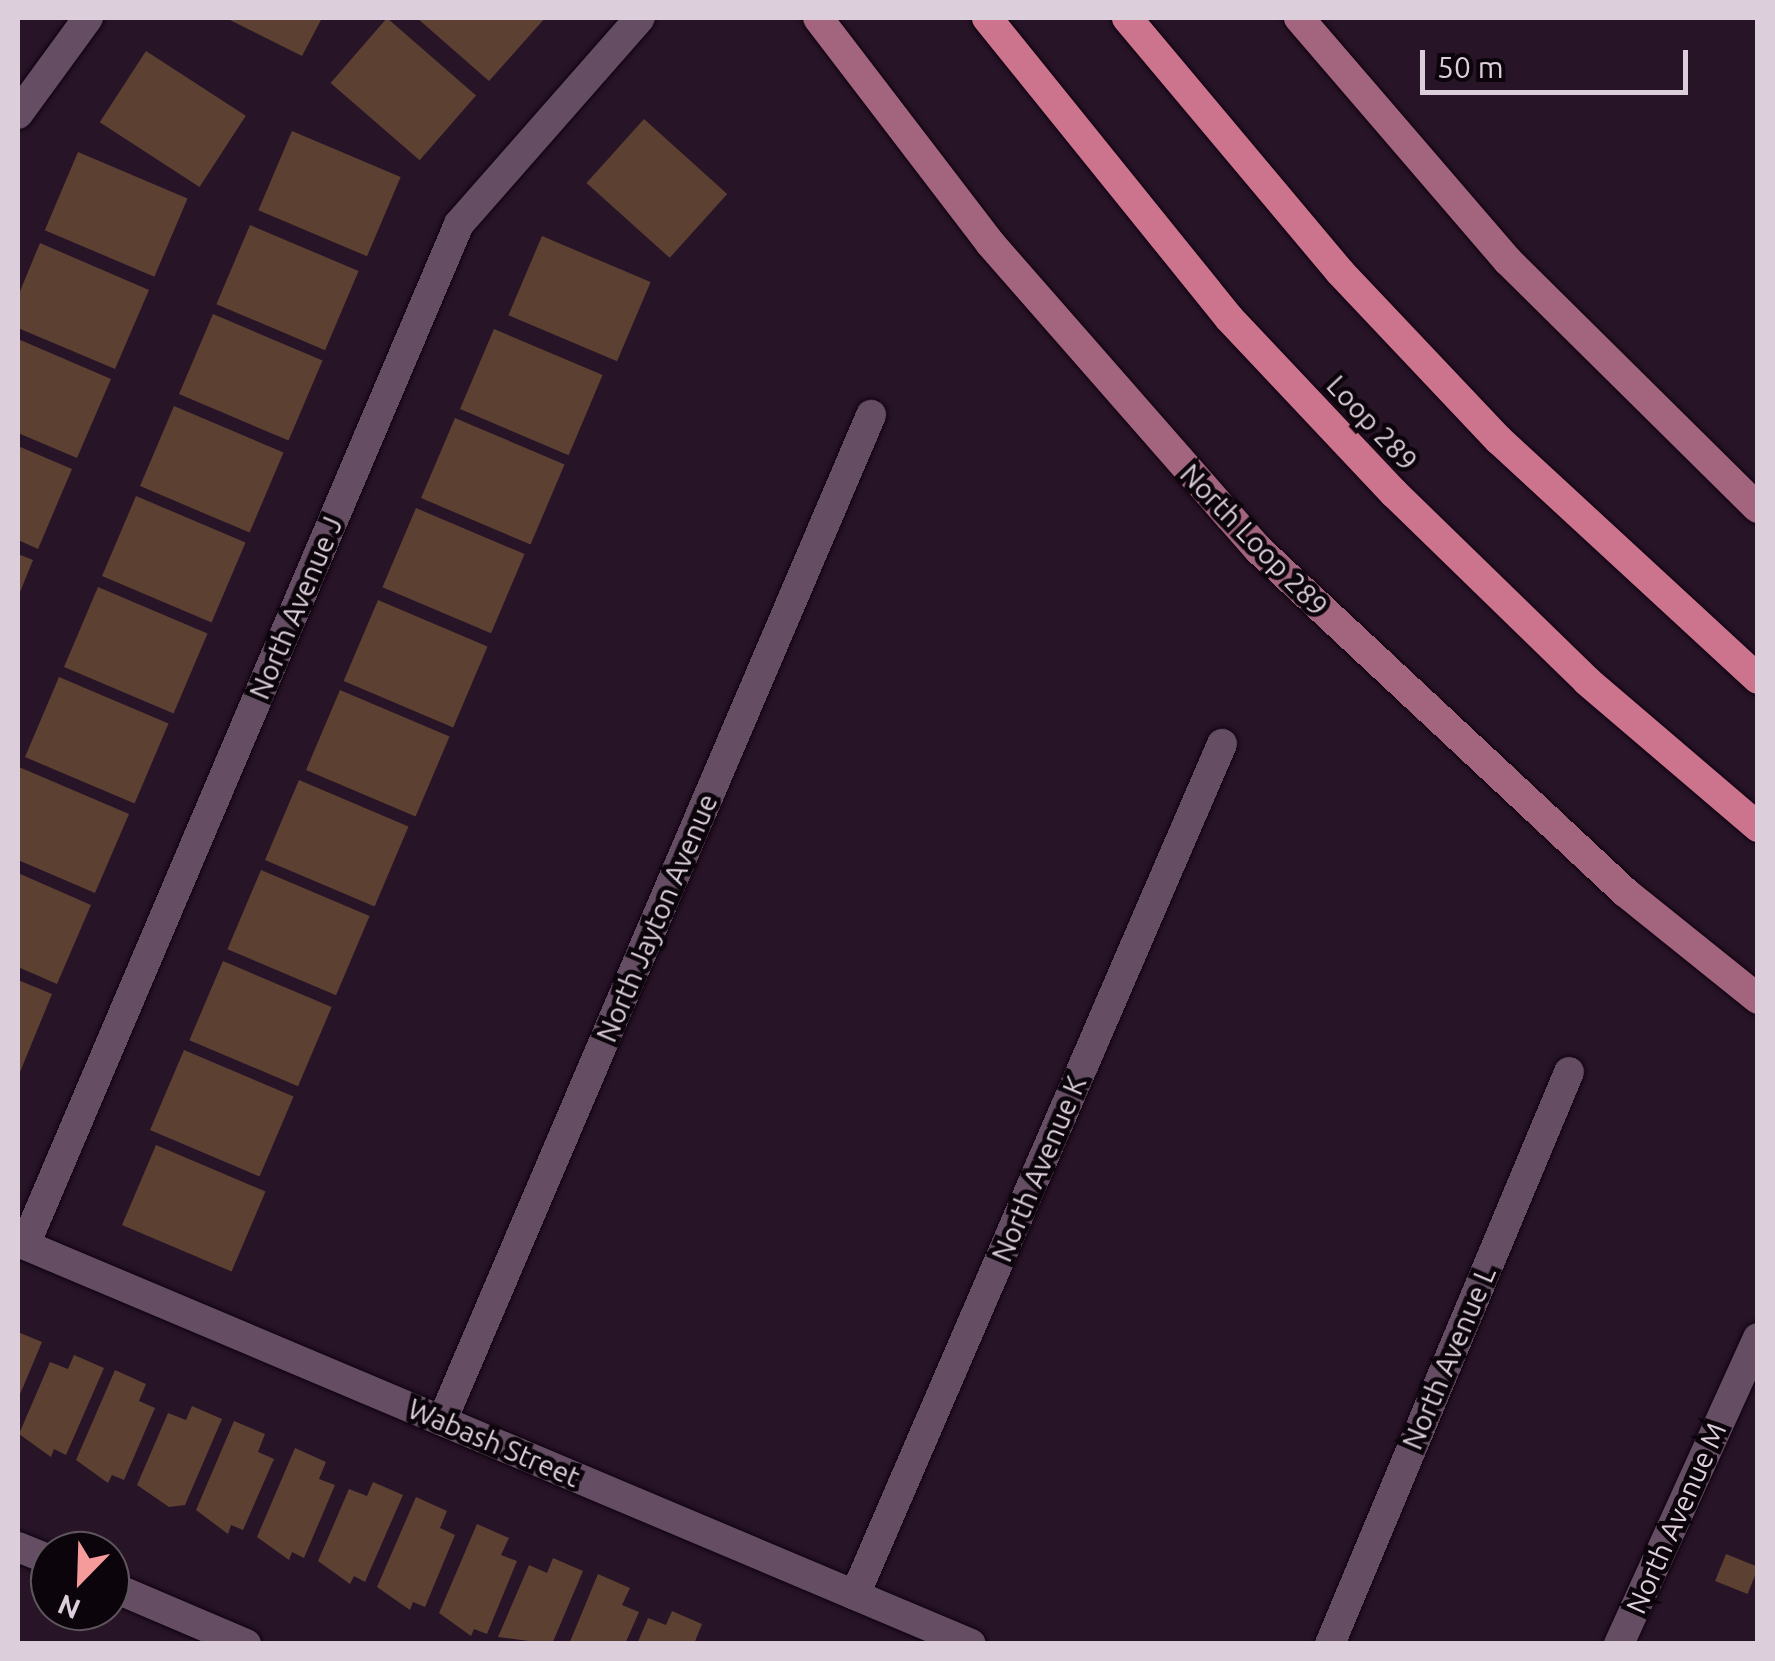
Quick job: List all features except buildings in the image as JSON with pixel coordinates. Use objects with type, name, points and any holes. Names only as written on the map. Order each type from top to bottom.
[{"type":"highway","name":"Loop 289","points":[[987,18],[1229,318],[1394,493],[1587,681],[1758,828]]},
{"type":"highway","points":[[1127,18],[1340,272],[1499,440],[1758,679]]},
{"type":"main road","name":"North Loop 289","points":[[818,18],[990,243],[1259,550],[1625,892],[1758,999]]},
{"type":"main road","points":[[1299,18],[1508,262],[1758,508]]},
{"type":"street","points":[[18,114],[88,18]]},
{"type":"street","name":"North Avenue J","points":[[21,1243],[459,224],[642,19]]},
{"type":"street","name":"North Jayton Avenue","points":[[442,1421],[871,415]]},
{"type":"street","name":"North Avenue K","points":[[855,1595],[1222,744]]},
{"type":"street","name":"North Avenue L","points":[[1330,1644],[1569,1072]]},
{"type":"street","name":"Wabash Street","points":[[21,1243],[971,1644]]},
{"type":"street","name":"North Avenue M","points":[[1619,1644],[1758,1338]]},
{"type":"street","points":[[130,1595],[246,1644]]}]
